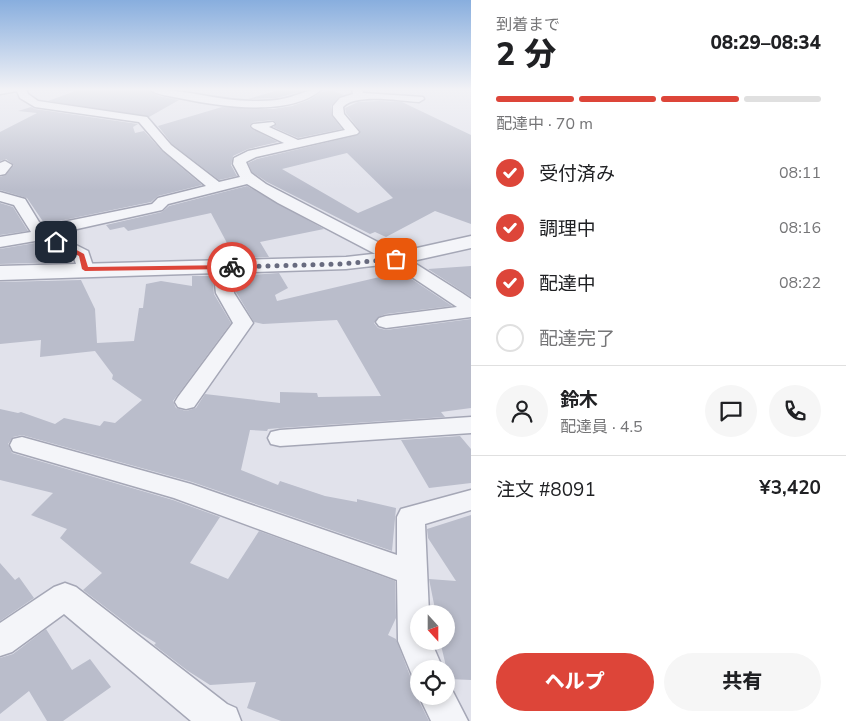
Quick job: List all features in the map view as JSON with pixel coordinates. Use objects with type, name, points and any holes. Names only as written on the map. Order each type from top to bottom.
[{"type":"street","points":[[144,123],[155,138],[185,164],[215,186]]},
{"type":"street","points":[[345,123],[353,132],[252,154],[239,161],[242,170],[249,179],[306,212],[396,259],[471,310]]},
{"type":"street","points":[[270,124],[257,126],[296,144]]},
{"type":"street","points":[[0,242],[43,235],[63,227],[157,207],[163,201],[215,186],[249,179]]},
{"type":"street","points":[[0,196],[20,202],[34,225],[43,235],[82,255],[85,269]]},
{"type":"street","points":[[0,273],[85,269],[340,264],[396,259],[471,242]]},
{"type":"street","points":[[186,402],[242,323],[225,293],[222,267]]},
{"type":"street","points":[[386,322],[471,310]]},
{"type":"street","points":[[280,438],[471,425]]},
{"type":"street","points":[[22,445],[182,491],[413,574]]},
{"type":"street","points":[[422,660],[414,641],[412,517],[471,500]]},
{"type":"street","points":[[0,641],[65,596],[215,718],[223,721]]},
{"type":"street","points":[[442,705],[450,721]]},
{"type":"building","points":[[18,123],[138,124],[133,127],[135,133],[144,131],[162,151],[202,185],[158,196],[151,202],[59,221],[46,226],[27,198],[0,190],[0,177],[6,175],[14,165],[6,159],[0,161],[0,132]]},
{"type":"building","points":[[169,123],[252,123],[249,126],[252,129],[278,142],[248,149],[233,156],[231,165],[237,176],[219,180],[172,144],[158,126]]},
{"type":"building","points":[[276,123],[337,123],[342,129],[298,138],[273,127],[277,124]]},
{"type":"building","points":[[354,123],[445,123],[471,135],[471,224],[435,211],[386,237],[375,232],[370,234],[267,182],[252,172],[248,163],[257,159],[358,135],[360,131]],"holes":[[[347,153],[393,198],[358,213],[282,169]]]},
{"type":"building","points":[[247,186],[324,229],[260,242],[269,257],[235,258],[211,213],[128,231],[124,227],[110,230],[106,225],[162,212],[169,206]]},
{"type":"building","points":[[0,203],[13,207],[28,231],[0,235]]},
{"type":"building","points":[[41,242],[65,255],[64,262],[0,264],[0,249]]},
{"type":"building","points":[[471,266],[471,297],[428,269]]},
{"type":"building","points":[[401,272],[452,306],[386,314],[378,317],[374,323],[378,328],[386,330],[471,319],[471,408],[441,412],[445,417],[280,428],[268,429],[267,431],[250,430],[241,470],[278,485],[280,481],[325,496],[357,502],[357,499],[396,508],[392,551],[192,482],[22,435],[13,437],[8,444],[12,453],[173,500],[220,517],[190,563],[228,579],[259,531],[395,581],[396,618],[388,635],[396,639],[410,676],[410,705],[421,705],[429,721],[281,721],[247,708],[256,682],[210,685],[188,671],[154,645],[156,643],[135,630],[83,590],[102,573],[60,538],[67,529],[31,515],[53,493],[0,480],[0,409],[21,412],[55,424],[64,418],[100,426],[104,421],[115,423],[142,400],[112,379],[113,375],[95,351],[40,357],[41,340],[0,344],[0,282],[81,280],[95,309],[97,343],[134,341],[139,308],[143,308],[146,284],[161,281],[192,286],[192,276],[212,276],[214,294],[231,323],[173,401],[176,408],[186,411],[196,408],[205,394],[280,403],[280,392],[317,393],[318,397],[381,396],[337,320],[263,324],[254,322],[236,292],[234,276],[279,273],[288,288],[275,295],[277,301]]},
{"type":"building","points":[[460,436],[471,449],[471,483],[429,488],[401,440]]},
{"type":"building","points":[[471,515],[471,680],[455,679],[455,660],[444,660],[442,650],[455,650],[455,605],[434,605],[429,579],[456,581],[428,538],[427,529]]},
{"type":"building","points":[[0,563],[15,580],[19,577],[34,598],[0,621]]},
{"type":"building","points":[[46,629],[72,670],[90,659],[111,687],[63,721],[47,721],[29,691],[0,714],[0,658],[13,654]]},
{"type":"way so far","points":[[232,267],[309,266],[396,259]]},
{"type":"route","points":[[56,242],[82,255],[85,269],[232,267]]}]
